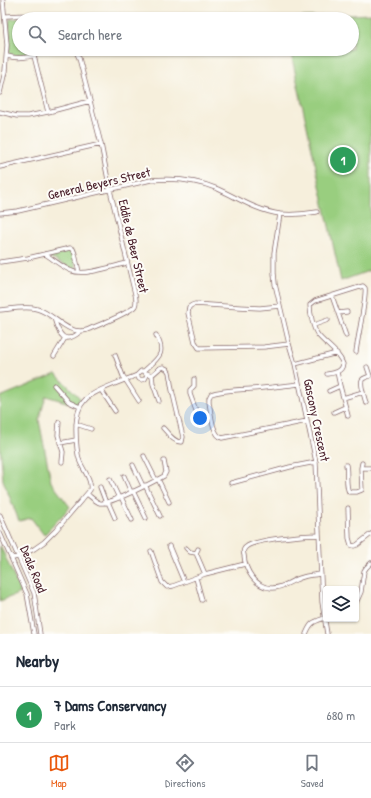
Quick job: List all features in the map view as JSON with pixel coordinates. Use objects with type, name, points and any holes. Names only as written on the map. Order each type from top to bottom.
[{"type":"street","points":[[0,93],[5,71],[8,45],[4,0]]},
{"type":"street","points":[[5,16],[12,16]]},
{"type":"street","points":[[7,56],[16,58],[34,56],[48,112]]},
{"type":"street","name":"Eddie de Beer Street","points":[[78,56],[101,144],[136,302],[130,310],[87,330],[81,331]]},
{"type":"street","points":[[0,112],[22,117],[90,101]]},
{"type":"street","points":[[0,167],[101,144]]},
{"type":"street","name":"General Beyers Street","points":[[0,213],[18,211],[151,180],[166,179],[197,182],[218,189],[242,202],[280,214],[305,214],[317,212]]},
{"type":"street","name":"Gascony Crescent","points":[[280,214],[274,263],[275,284],[295,364],[316,462],[323,607]]},
{"type":"street","points":[[0,262],[20,260],[71,248],[74,250],[79,272]]},
{"type":"street","points":[[45,254],[72,272],[95,270],[128,263]]},
{"type":"street","points":[[327,374],[337,372],[344,364],[337,353],[318,335],[314,325],[310,304],[361,286],[364,287],[364,299],[356,352]]},
{"type":"street","points":[[332,296],[346,336]]},
{"type":"street","points":[[280,306],[256,308],[195,304],[189,307],[188,313],[194,342],[199,348],[264,347],[289,344]]},
{"type":"street","points":[[0,310],[33,308],[41,310],[67,327],[81,331]]},
{"type":"street","points":[[338,313],[347,312]]},
{"type":"street","points":[[53,317],[58,331],[65,338],[71,338],[81,331]]},
{"type":"street","points":[[314,325],[328,320]]},
{"type":"street","points":[[137,376],[140,380],[144,380],[146,377],[145,372],[161,354],[159,340],[156,335]]},
{"type":"street","points":[[54,356],[65,338]]},
{"type":"street","points":[[295,364],[337,353]]},
{"type":"street","points":[[115,355],[123,376],[139,401]]},
{"type":"street","points":[[152,375],[162,367],[167,369],[169,372],[182,440],[179,442],[176,441],[163,428]]},
{"type":"street","points":[[366,403],[362,380],[371,377],[367,367]]},
{"type":"street","points":[[10,555],[13,558],[18,557],[40,545],[88,494],[91,488],[90,482],[79,460],[76,440],[76,424],[80,407],[85,400],[90,395],[137,376],[140,371],[152,375]]},
{"type":"street","points":[[337,372],[348,416]]},
{"type":"street","points":[[152,375],[153,384],[159,401]]},
{"type":"street","points":[[194,378],[194,386],[190,390],[190,394],[198,416],[202,418],[211,415]]},
{"type":"street","points":[[299,384],[213,393],[209,398],[211,415],[216,434],[218,437],[222,438],[307,421]]},
{"type":"street","points":[[54,386],[69,402],[80,407]]},
{"type":"street","points":[[329,391],[340,386]]},
{"type":"street","points":[[101,390],[115,411]]},
{"type":"street","points":[[343,398],[363,392]]},
{"type":"street","points":[[334,412],[345,407]]},
{"type":"street","points":[[59,422],[58,435],[63,452],[62,462]]},
{"type":"street","points":[[76,424],[91,429]]},
{"type":"street","points":[[60,443],[76,440]]},
{"type":"street","points":[[144,456],[169,502]]},
{"type":"street","points":[[88,494],[99,503],[107,502],[132,492],[164,476],[166,474],[164,461]]},
{"type":"street","points":[[231,483],[290,467],[316,462]]},
{"type":"street","points":[[346,466],[348,491],[357,492],[362,490],[362,463]]},
{"type":"street","points":[[133,465],[160,516]]},
{"type":"street","points":[[361,468],[371,468]]},
{"type":"street","points":[[124,476],[146,518]]},
{"type":"street","points":[[110,479],[132,520]]},
{"type":"street","points":[[100,487],[115,518]]},
{"type":"street","points":[[348,508],[349,538],[351,545],[357,545],[371,534]]},
{"type":"street","name":"Deale Road","points":[[0,515],[34,593],[40,632]]},
{"type":"street","name":"Deale Road","points":[[0,533],[27,594],[33,633]]},
{"type":"street","points":[[319,536],[287,537],[249,545],[244,551],[245,564],[250,574],[265,588],[278,588],[301,577],[321,574]]},
{"type":"street","points":[[169,546],[184,582]]},
{"type":"street","points":[[186,548],[190,552],[197,551],[205,574]]},
{"type":"street","points":[[151,551],[162,582],[169,588],[205,574],[245,564]]},
{"type":"street","points":[[16,568],[18,557]]},
{"type":"street","points":[[369,564],[371,569]]},
{"type":"street","points":[[359,596],[364,571],[369,564]]},
{"type":"street","points":[[196,578],[202,600]]},
{"type":"street","points":[[306,634],[312,623],[323,619]]},
{"type":"street","name":"Gascony Crescent","points":[[326,622],[327,634]]},
{"type":"street","points":[[33,633],[40,632]]},
{"type":"green space","points":[[371,14],[371,270],[341,281],[292,56],[359,56],[359,15]]},
{"type":"green space","points":[[10,19],[12,19],[12,56],[9,54]]},
{"type":"green space","points":[[68,250],[73,252],[76,270],[73,270],[50,257],[50,255]]},
{"type":"green space","points":[[56,374],[80,398],[76,405],[46,396],[39,420],[51,482],[70,507],[44,535],[31,518],[19,521],[3,480],[0,444],[0,397]]},
{"type":"green space","points":[[0,545],[21,593],[0,601]]},
{"type":"place","name":"7 Dams Conservancy","points":[[343,160]]}]
